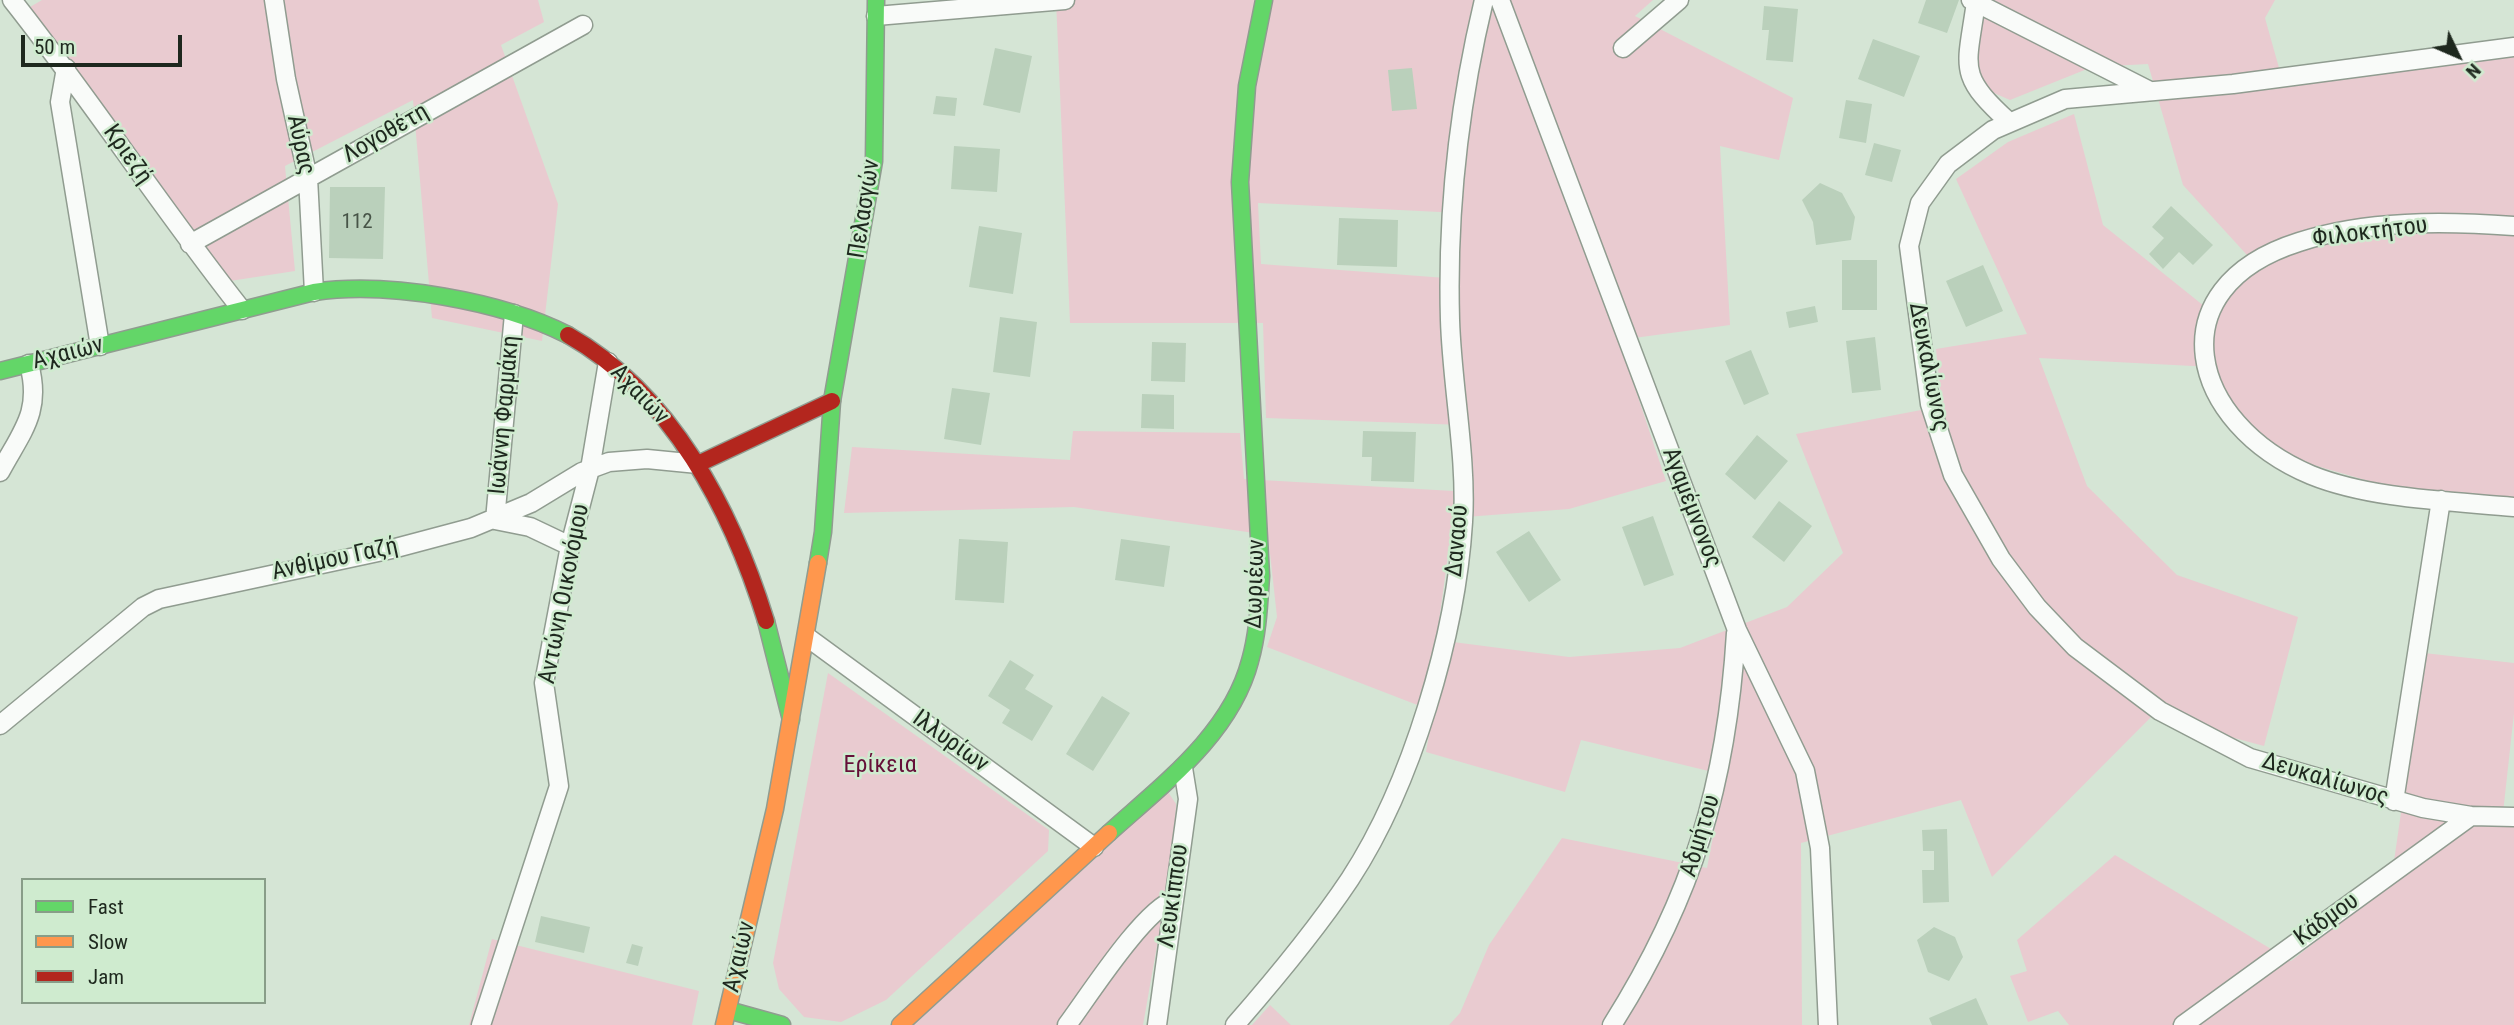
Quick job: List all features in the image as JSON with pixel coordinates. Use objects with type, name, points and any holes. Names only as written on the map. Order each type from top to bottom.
[{"type":"main road","name":"Δωριέων","points":[[900,1025],[1183,768],[1212,734],[1235,697],[1250,663],[1258,622],[1261,576],[1240,182],[1247,86],[1264,0]]},
{"type":"main road","name":"Πελασγών","points":[[791,720],[823,532],[832,401],[874,161],[876,8]]},
{"type":"main road","name":"Αχαιών","points":[[0,371],[314,292],[356,286],[391,287],[514,314],[558,329],[608,362],[653,407],[698,464],[730,518],[754,574],[769,620],[791,720],[775,809],[726,1017]]},
{"type":"main road","points":[[698,464],[832,401]]},
{"type":"main road","points":[[726,1017],[782,1025]]},
{"type":"street","name":"Κριεζή","points":[[12,0],[66,68],[190,244],[242,310]]},
{"type":"street","name":"Αύρας","points":[[274,0],[286,79],[308,178],[314,292]]},
{"type":"street","points":[[876,8],[1065,0]]},
{"type":"street","name":"Δαναού","points":[[1236,1025],[1327,911],[1371,843],[1406,770],[1438,663],[1456,578],[1463,520],[1450,316],[1454,184],[1466,88],[1484,0]]},
{"type":"street","name":"Αγαμέμνονος","points":[[1500,0],[1737,629],[1800,758],[1813,798],[1820,848],[1828,1025]]},
{"type":"street","points":[[1623,48],[1679,0]]},
{"type":"street","points":[[2009,122],[1984,99],[1972,83],[1967,65],[1973,1],[2151,92]]},
{"type":"street","name":"Λογοθέτη","points":[[190,244],[583,25]]},
{"type":"street","name":"Δευκαλίωνος","points":[[2514,47],[2151,92],[2066,99],[2009,122],[1965,149],[1936,177],[1917,210],[1909,246],[1930,404],[1954,475],[1968,505],[2001,559],[2037,607],[2075,647],[2131,691],[2188,727],[2250,758],[2394,801],[2471,816],[2514,817]]},
{"type":"street","points":[[66,68],[60,102],[100,346]]},
{"type":"street","name":"Φιλοκτήτου","points":[[2514,226],[2424,224],[2378,228],[2298,242],[2254,263],[2228,286],[2217,302],[2204,338],[2204,368],[2218,399],[2239,427],[2289,464],[2332,482],[2441,500],[2514,507]]},
{"type":"street","name":"Ιωάννη Φαρμάκη","points":[[514,314],[495,520],[530,527],[569,546]]},
{"type":"street","name":"Αντώνη Οικονόμου","points":[[481,1025],[559,786],[544,683],[569,546],[590,469],[608,362]]},
{"type":"street","points":[[0,472],[35,403],[35,385],[29,364]]},
{"type":"street","name":"Ανθίμου Γαζή","points":[[0,725],[143,607],[159,598],[392,549],[495,520],[590,469],[632,459],[698,464]]},
{"type":"street","points":[[2394,801],[2441,500]]},
{"type":"street","name":"Αδμήτου","points":[[1612,1025],[1664,934],[1697,858],[1728,731],[1737,629]]},
{"type":"street","name":"Ιλλυρίων","points":[[807,637],[1094,847]]},
{"type":"street","name":"Λευκίππου","points":[[1157,1025],[1188,799],[1183,768]]},
{"type":"street","name":"Κάδμου","points":[[2183,1025],[2471,816]]},
{"type":"street","points":[[1067,1025],[1139,929],[1160,906],[1174,900]]},
{"type":"green space","points":[[42,0],[538,0],[544,22],[501,45],[558,204],[542,341],[432,318],[413,100],[285,166],[295,271],[230,281],[30,7]]},
{"type":"green space","points":[[1056,0],[1653,0],[1635,16],[1793,98],[1779,160],[1720,146],[1730,325],[1619,340],[1666,481],[1569,509],[1453,518],[1437,636],[1453,642],[1569,657],[1680,648],[1787,607],[1843,553],[1796,434],[1942,406],[1936,349],[2027,334],[1956,179],[2008,142],[2074,114],[2103,225],[2214,314],[2236,286],[2257,266],[2183,185],[2148,64],[2092,67],[2010,100],[1980,87],[1973,35],[1979,0],[2275,0],[2265,18],[2281,75],[2514,55],[2514,499],[2417,495],[2303,462],[2260,435],[2224,396],[2212,367],[2039,358],[2087,486],[2177,575],[2298,617],[2264,746],[2212,732],[2158,710],[1992,877],[1961,800],[1801,843],[1802,1025],[1449,1025],[1460,1013],[1489,945],[1562,838],[1707,868],[1725,775],[1581,740],[1565,792],[1426,752],[1433,711],[1267,647],[1277,617],[1268,535],[1074,507],[844,513],[852,447],[1070,460],[1073,431],[1240,433],[1244,479],[1471,492],[1463,425],[1266,418],[1263,323],[1070,323]],"holes":[[[1258,203],[1460,213],[1459,279],[1261,264]]]},
{"type":"green space","points":[[2424,653],[2514,663],[2514,713],[2502,822],[2514,823],[2514,1025],[2069,1025],[2058,1011],[2028,1022],[2010,976],[2027,971],[2017,940],[2115,855],[2291,961],[2391,882]]},
{"type":"green space","name":"Ερίκεια","points":[[828,673],[1049,830],[1048,851],[886,1000],[841,1022],[804,1017],[779,989],[773,963]]},
{"type":"green space","points":[[1168,792],[1176,804],[1174,849],[1143,1025],[912,1025]]},
{"type":"green space","points":[[492,939],[699,991],[692,1025],[469,1025]]},
{"type":"green space","points":[[1270,1005],[1291,1025],[1252,1025]]},
{"type":"building","points":[[1926,0],[1959,0],[1947,33],[1918,23]]},
{"type":"building","points":[[1764,6],[1798,9],[1793,62],[1766,60],[1769,30],[1762,30]]},
{"type":"building","points":[[1873,39],[1920,56],[1904,97],[1858,79]]},
{"type":"building","points":[[995,48],[1032,56],[1020,113],[983,105]]},
{"type":"building","points":[[1412,68],[1417,109],[1392,111],[1388,70]]},
{"type":"building","points":[[936,96],[957,98],[955,116],[933,114]]},
{"type":"building","points":[[1846,100],[1872,104],[1866,143],[1839,138]]},
{"type":"building","points":[[1874,143],[1901,150],[1892,182],[1865,175]]},
{"type":"building","points":[[954,146],[1000,149],[997,192],[951,189]]},
{"type":"building","points":[[1820,183],[1842,193],[1855,217],[1851,240],[1816,245],[1813,222],[1802,200]]},
{"type":"building","points":[[330,187],[385,187],[383,259],[329,258]]},
{"type":"building","points":[[2171,206],[2213,245],[2193,265],[2179,252],[2163,269],[2149,254],[2164,238],[2152,227]]},
{"type":"building","points":[[1339,218],[1398,220],[1397,267],[1337,265]]},
{"type":"building","points":[[979,226],[1022,233],[1013,294],[969,287]]},
{"type":"building","points":[[1842,260],[1877,260],[1877,310],[1842,310]]},
{"type":"building","points":[[1983,265],[2003,311],[1966,327],[1946,281]]},
{"type":"building","points":[[1815,306],[1818,322],[1789,328],[1786,312]]},
{"type":"building","points":[[1000,317],[1037,322],[1030,377],[993,372]]},
{"type":"building","points":[[1875,337],[1881,390],[1852,393],[1846,341]]},
{"type":"building","points":[[1152,342],[1186,343],[1185,382],[1151,381]]},
{"type":"building","points":[[1751,350],[1769,394],[1744,405],[1725,361]]},
{"type":"building","points":[[952,388],[990,393],[981,445],[944,439]]},
{"type":"building","points":[[1142,394],[1174,395],[1174,429],[1141,428]]},
{"type":"building","points":[[1363,431],[1416,432],[1414,482],[1371,481],[1372,457],[1362,457]]},
{"type":"building","points":[[1757,435],[1788,461],[1755,500],[1725,474]]},
{"type":"building","points":[[1779,501],[1812,526],[1784,562],[1752,537]]},
{"type":"building","points":[[1653,516],[1674,575],[1644,586],[1622,527]]},
{"type":"building","points":[[1529,531],[1561,580],[1529,602],[1496,552]]},
{"type":"building","points":[[959,539],[1008,542],[1004,603],[955,600]]},
{"type":"building","points":[[1121,539],[1170,546],[1164,587],[1115,580]]},
{"type":"building","points":[[1010,660],[1034,675],[1025,689],[1053,706],[1032,741],[1002,723],[1010,710],[988,696]]},
{"type":"building","points":[[1102,696],[1130,713],[1093,771],[1066,754]]},
{"type":"building","points":[[1947,829],[1949,902],[1923,903],[1922,870],[1934,870],[1934,851],[1923,851],[1922,830]]},
{"type":"building","points":[[541,916],[590,927],[584,953],[535,942]]},
{"type":"building","points":[[1934,927],[1955,937],[1963,957],[1949,981],[1928,972],[1917,940]]},
{"type":"building","points":[[632,944],[643,947],[638,966],[626,963]]},
{"type":"building","points":[[1976,998],[1988,1025],[1932,1025],[1929,1018]]},
{"type":"traffic: fast","points":[[818,563],[823,532],[832,401],[874,161],[876,0]]},
{"type":"traffic: fast","points":[[1109,833],[1172,777],[1211,735],[1241,687],[1255,640],[1261,576],[1240,182],[1247,86],[1264,0]]},
{"type":"traffic: fast","points":[[0,371],[314,292],[344,289],[376,289],[444,297],[511,312],[568,335]]},
{"type":"traffic: fast","points":[[766,621],[791,720]]},
{"type":"traffic: fast","points":[[728,1010],[782,1025]]},
{"type":"traffic: slow","points":[[724,1025],[775,809],[818,563]]},
{"type":"traffic: slow","points":[[900,1025],[1109,833]]},
{"type":"traffic: jam","points":[[568,335],[605,360],[638,389],[667,422],[693,459],[735,538],[766,621]]},
{"type":"traffic: jam","points":[[698,464],[832,401]]}]
